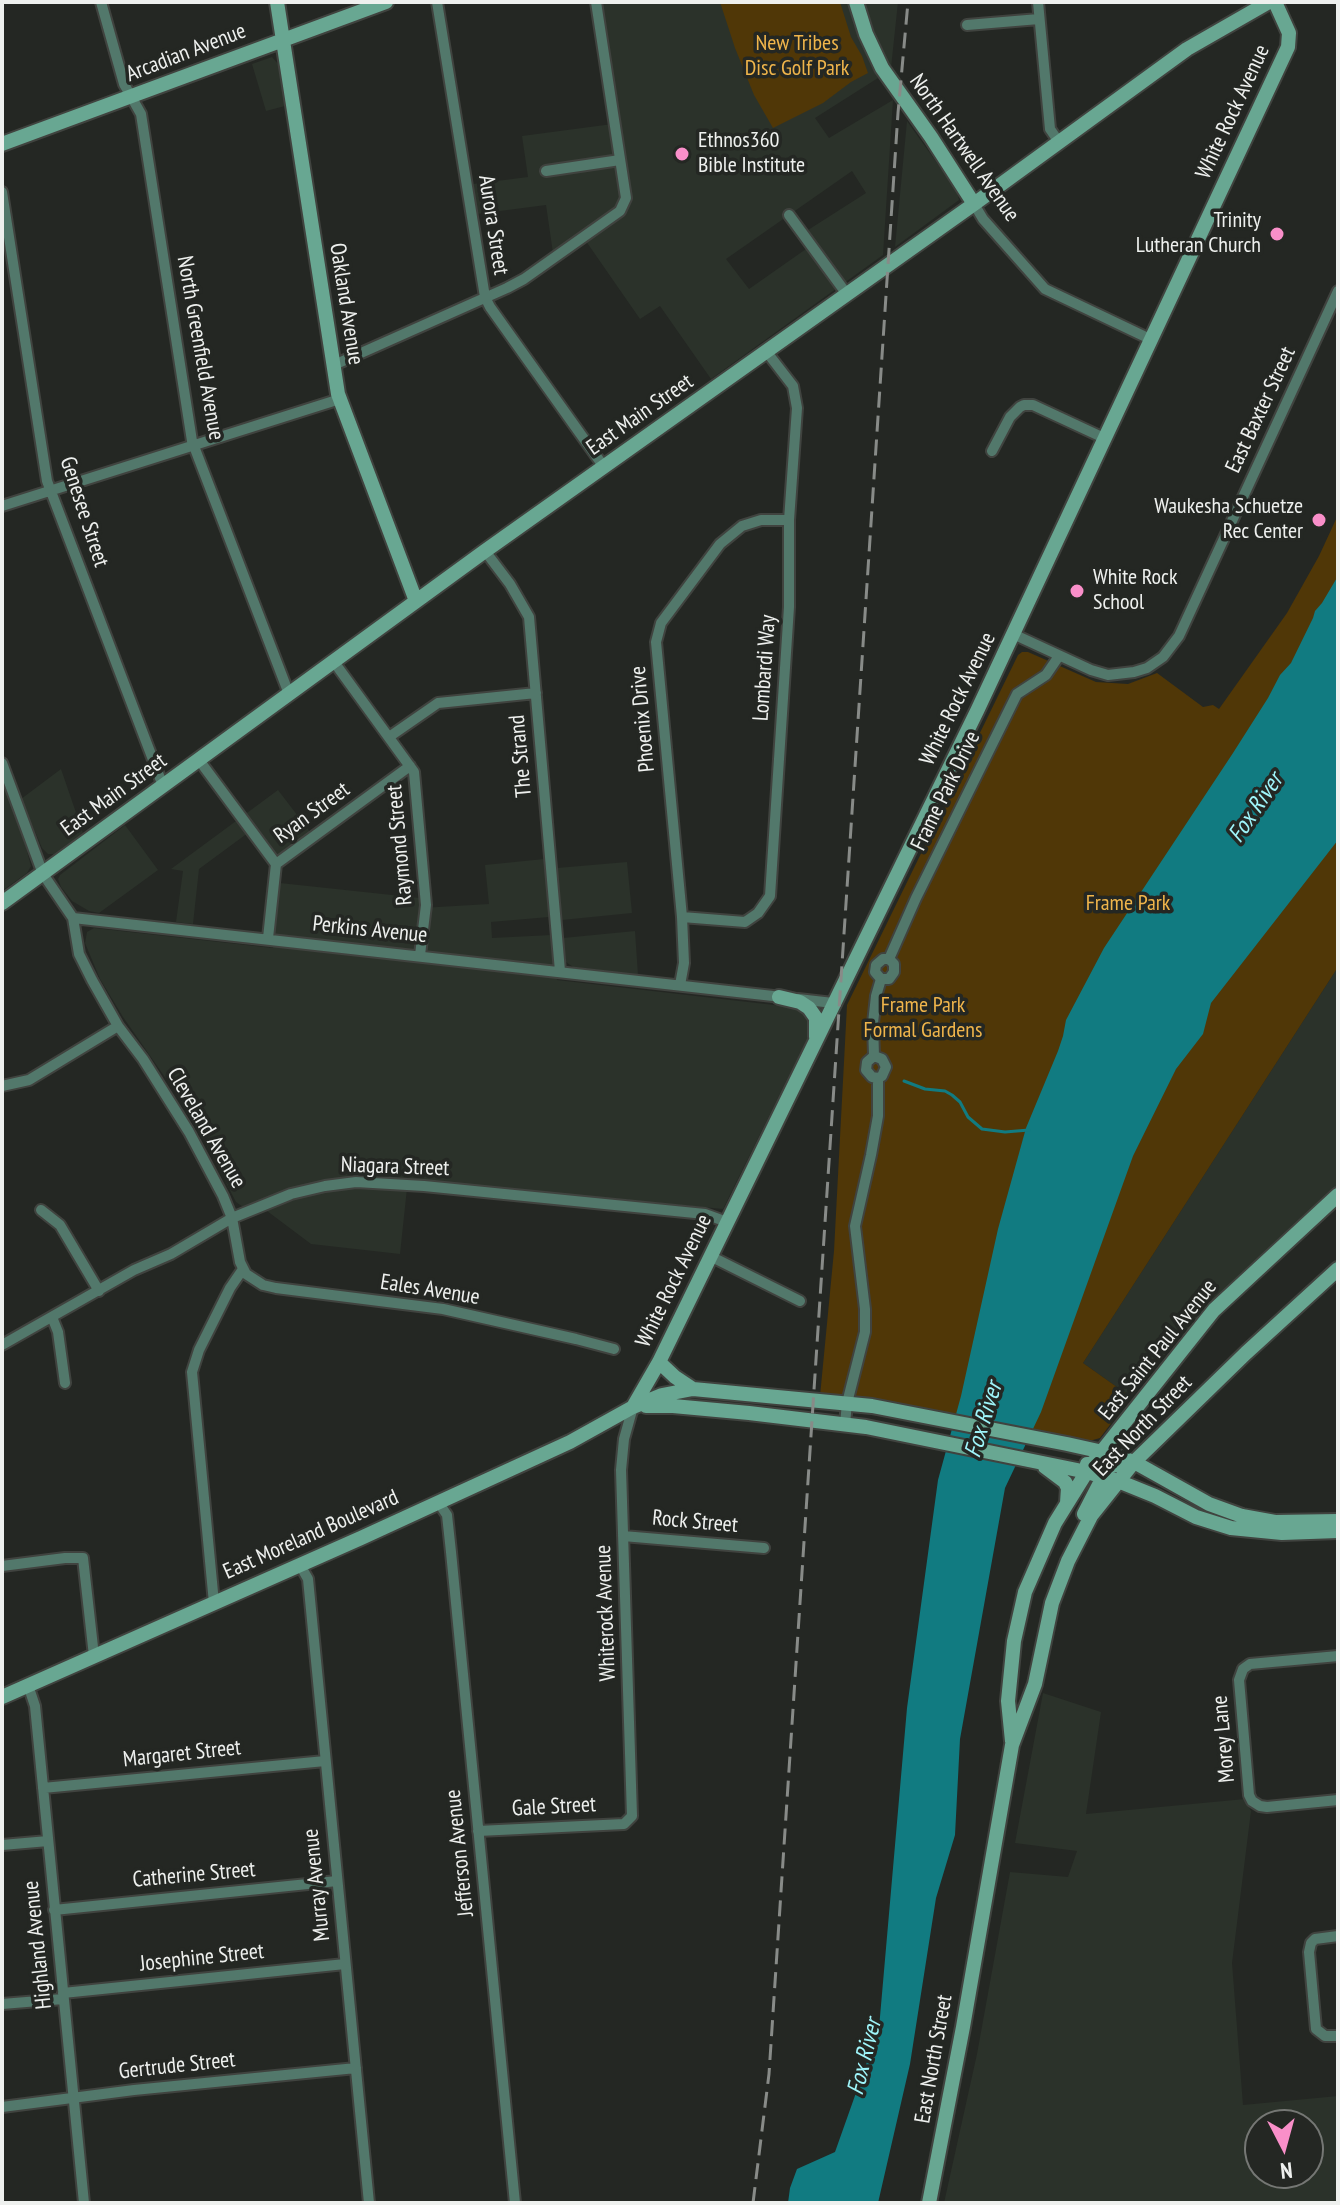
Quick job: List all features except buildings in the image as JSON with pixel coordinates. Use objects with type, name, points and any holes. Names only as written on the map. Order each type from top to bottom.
[{"type":"main road","name":"Oakland Avenue","points":[[277,2],[340,399],[416,601]]},
{"type":"main road","name":"Arcadian Avenue","points":[[2,144],[386,2]]},
{"type":"main road","name":"North Hartwell Avenue","points":[[856,2],[866,34],[882,68],[974,204]]},
{"type":"main road","name":"East Main Street","points":[[2,903],[485,551],[1194,45],[1272,2]]},
{"type":"main road","name":"White Rock Avenue","points":[[633,1407],[659,1362],[1013,634],[1288,47],[1289,33],[1272,2]]},
{"type":"main road","points":[[779,997],[800,1002],[809,1008],[816,1018],[816,1040]]},
{"type":"main road","name":"East Saint Paul Avenue","points":[[1101,1469],[1214,1310],[1338,1195]]},
{"type":"main road","name":"East North Street","points":[[1012,1745],[1009,1680],[1025,1592],[1047,1539],[1067,1504],[1101,1469],[1134,1462],[1338,1269]]},
{"type":"main road","points":[[659,1362],[693,1389]]},
{"type":"main road","name":"East Moreland Boulevard","points":[[2,1697],[570,1442],[633,1407],[662,1395],[693,1389],[847,1403],[946,1433],[1035,1451],[1101,1469]]},
{"type":"main road","points":[[755,1413],[758,1395]]},
{"type":"main road","name":"East Moreland Boulevard","points":[[633,1407],[673,1406],[755,1413],[901,1434],[946,1433],[1035,1451]]},
{"type":"main road","points":[[1035,1451],[1101,1469],[1196,1517],[1231,1528],[1282,1533],[1338,1531]]},
{"type":"main road","points":[[1035,1451],[1065,1482],[1068,1488],[1067,1504]]},
{"type":"main road","points":[[1101,1469],[1134,1462],[1209,1504],[1242,1516],[1275,1522],[1338,1521]]},
{"type":"main road","points":[[1046,1627],[1045,1596],[1059,1558],[1101,1469]]},
{"type":"main road","name":"East North Street","points":[[930,2197],[1012,1745],[1035,1684],[1046,1627],[1060,1579],[1091,1516],[1101,1469]]},
{"type":"street","name":"North Greenfield Avenue","points":[[101,2],[124,83],[141,114],[194,445],[289,694]]},
{"type":"street","name":"Aurora Street","points":[[437,2],[485,297],[604,467]]},
{"type":"street","points":[[334,365],[524,279],[620,211],[626,198],[596,2]]},
{"type":"street","points":[[1038,2],[1050,129],[1059,142]]},
{"type":"street","points":[[967,25],[1039,19]]},
{"type":"street","points":[[546,171],[620,160]]},
{"type":"street","name":"Genesee Street","points":[[2,192],[47,481],[163,786]]},
{"type":"street","name":"North Hartwell Avenue","points":[[974,204],[983,219],[1045,289],[1150,339]]},
{"type":"street","points":[[789,215],[846,293]]},
{"type":"street","name":"East Baxter Street","points":[[1013,634],[1108,675],[1147,668],[1163,657],[1179,636],[1338,291]]},
{"type":"street","name":"Lombardi Way","points":[[682,917],[745,922],[758,913],[770,896],[789,607],[789,520],[797,408],[793,386],[766,351]]},
{"type":"street","points":[[2,506],[340,399]]},
{"type":"street","points":[[992,451],[1010,417],[1024,405],[1033,405],[1104,438]]},
{"type":"street","name":"Phoenix Drive","points":[[680,985],[684,963],[682,917],[656,642],[661,623],[720,544],[742,526],[761,520],[789,520]]},
{"type":"street","name":"The Strand","points":[[485,551],[529,617],[560,971]]},
{"type":"street","name":"Frame Park Drive","points":[[845,1424],[847,1403],[865,1332],[855,1226],[878,1116],[878,1078],[886,1067],[882,1059],[874,1056],[873,1023],[881,979],[875,972],[876,965],[883,959],[889,959],[1017,694],[1046,675],[1059,656]]},
{"type":"street","name":"Raymond Street","points":[[334,662],[414,772],[426,905],[420,955]]},
{"type":"street","points":[[389,737],[438,703],[536,693]]},
{"type":"street","points":[[199,760],[276,864],[268,938]]},
{"type":"street","points":[[2,763],[43,874],[73,918]]},
{"type":"street","name":"Ryan Street","points":[[276,864],[410,766]]},
{"type":"street","name":"Perkins Avenue","points":[[73,918],[833,1003]]},
{"type":"street","name":"Cleveland Avenue","points":[[73,918],[79,954],[118,1026],[143,1059],[189,1132],[217,1184],[232,1218],[243,1269]]},
{"type":"street","points":[[2,1086],[29,1080],[118,1026]]},
{"type":"street","name":"Niagara Street","points":[[2,1345],[232,1218],[302,1191],[325,1186],[356,1182],[394,1184],[599,1202],[705,1214],[727,1222]]},
{"type":"street","points":[[41,1210],[60,1225],[99,1291]]},
{"type":"street","points":[[710,1256],[800,1301]]},
{"type":"street","points":[[214,1603],[192,1372],[199,1350],[243,1269]]},
{"type":"street","name":"Eales Avenue","points":[[243,1269],[253,1280],[276,1288],[443,1309],[614,1349]]},
{"type":"street","points":[[52,1317],[58,1332],[65,1383]]},
{"type":"street","name":"Whiterock Avenue","points":[[631,1819],[621,1470],[624,1439],[633,1407]]},
{"type":"street","name":"Jefferson Avenue","points":[[438,1502],[447,1515],[515,2203]]},
{"type":"street","name":"Rock Street","points":[[623,1536],[764,1548]]},
{"type":"street","points":[[2,1566],[83,1558],[94,1656]]},
{"type":"street","name":"Murray Avenue","points":[[300,1565],[308,1579],[369,2203]]},
{"type":"street","name":"Morey Lane","points":[[1338,1656],[1258,1663],[1243,1669],[1239,1680],[1249,1795],[1256,1805],[1267,1807],[1338,1800]]},
{"type":"street","name":"Highland Avenue","points":[[28,1685],[35,1706],[84,2203]]},
{"type":"street","name":"Margaret Street","points":[[43,1788],[325,1761]]},
{"type":"street","name":"Gale Street","points":[[478,1831],[624,1824],[631,1819]]},
{"type":"street","points":[[2,1845],[48,1841]]},
{"type":"street","name":"Catherine Street","points":[[54,1910],[337,1881]]},
{"type":"street","points":[[1338,1936],[1315,1939],[1309,1952],[1316,2029],[1325,2036],[1338,2036]]},
{"type":"street","name":"Josephine Street","points":[[2,2004],[345,1964]]},
{"type":"street","name":"Gertrude Street","points":[[2,2107],[356,2068]]},
{"type":"shaded area","name":"Ethnos360 Bible Institute","points":[[602,2],[848,2],[853,23],[878,78],[815,118],[829,138],[893,100],[883,255],[711,379],[660,306],[640,319],[581,234],[553,253],[546,205],[477,214],[473,184],[528,177],[522,136],[620,123]],"holes":[[[852,171],[866,193],[808,230],[816,242],[749,289],[726,259]]]},
{"type":"shaded area","points":[[864,2],[898,2],[891,68],[878,41]]},
{"type":"shaded area","points":[[272,57],[279,65],[285,106],[266,111],[252,64]]},
{"type":"shaded area","points":[[907,121],[957,191],[959,200],[895,247]]},
{"type":"shaded area","points":[[61,769],[83,833],[54,854],[48,854],[42,848],[21,799]]},
{"type":"shaded area","points":[[2,780],[31,866],[27,873],[2,891]]},
{"type":"shaded area","points":[[278,790],[311,833],[284,854],[278,855],[256,827],[199,869],[193,924],[176,922],[183,871],[171,869]]},
{"type":"shaded area","points":[[125,825],[158,870],[99,913],[89,911],[72,901],[58,879]]},
{"type":"shaded area","points":[[544,859],[549,917],[491,922],[492,938],[551,935],[557,980],[800,1008],[809,1020],[809,1035],[723,1209],[408,1179],[400,1254],[311,1244],[255,1202],[243,1207],[236,1202],[178,1096],[100,979],[85,943],[87,932],[94,928],[273,948],[280,883],[420,898],[421,908],[489,904],[485,865]]},
{"type":"shaded area","points":[[627,862],[632,913],[562,920],[557,868]]},
{"type":"shaded area","points":[[635,931],[638,975],[573,967],[566,962],[563,938]]},
{"type":"shaded area","points":[[1338,967],[1338,1185],[1213,1302],[1131,1397],[1083,1363]]},
{"type":"shaded area","points":[[1043,1693],[1101,1712],[1086,1814],[1245,1799],[1251,1811],[1232,1963],[1243,2105],[1338,2096],[1338,2203],[944,2203],[977,2054],[1010,1872],[1068,1877],[1077,1851],[1015,1843]]},
{"type":"green space","name":"New Tribes Disc Golf Park","points":[[720,2],[840,2],[851,37],[868,73],[823,103],[773,128],[754,95]]},
{"type":"green space","name":"Frame Park","points":[[1338,515],[1338,967],[1083,1363],[1131,1397],[1100,1438],[1086,1442],[820,1396],[834,1251],[847,1005],[1018,655],[1028,652],[1096,682],[1128,684],[1157,673],[1203,707],[1213,705],[1219,709],[1287,613]]},
{"type":"water","name":"Fox River","points":[[1338,576],[1338,840],[1211,1003],[1203,1034],[1176,1069],[1133,1156],[1041,1412],[1005,1488],[960,1739],[955,1835],[936,1898],[910,2064],[878,2203],[788,2203],[797,2169],[835,2152],[879,2028],[907,1708],[938,1480],[961,1396],[998,1229],[1026,1128],[1058,1051],[1066,1020],[1104,948],[1233,753],[1280,675],[1291,663],[1315,611]]},
{"type":"waterway","points":[[904,1081],[952,1095],[968,1117],[982,1129],[1005,1132],[1029,1130]]},
{"type":"railway","points":[[753,2203],[769,2074],[898,113],[908,2]]},
{"type":"place","name":"Ethnos360 Bible Institute","points":[[682,154]]},
{"type":"place","name":"Trinity Lutheran Church","points":[[1277,234]]},
{"type":"place","name":"Waukesha Schuetze Rec Center","points":[[1319,520]]},
{"type":"place","name":"White Rock School","points":[[1077,591]]},
{"type":"park label","name":"Frame Park Formal Gardens","points":[[923,1018]]}]
